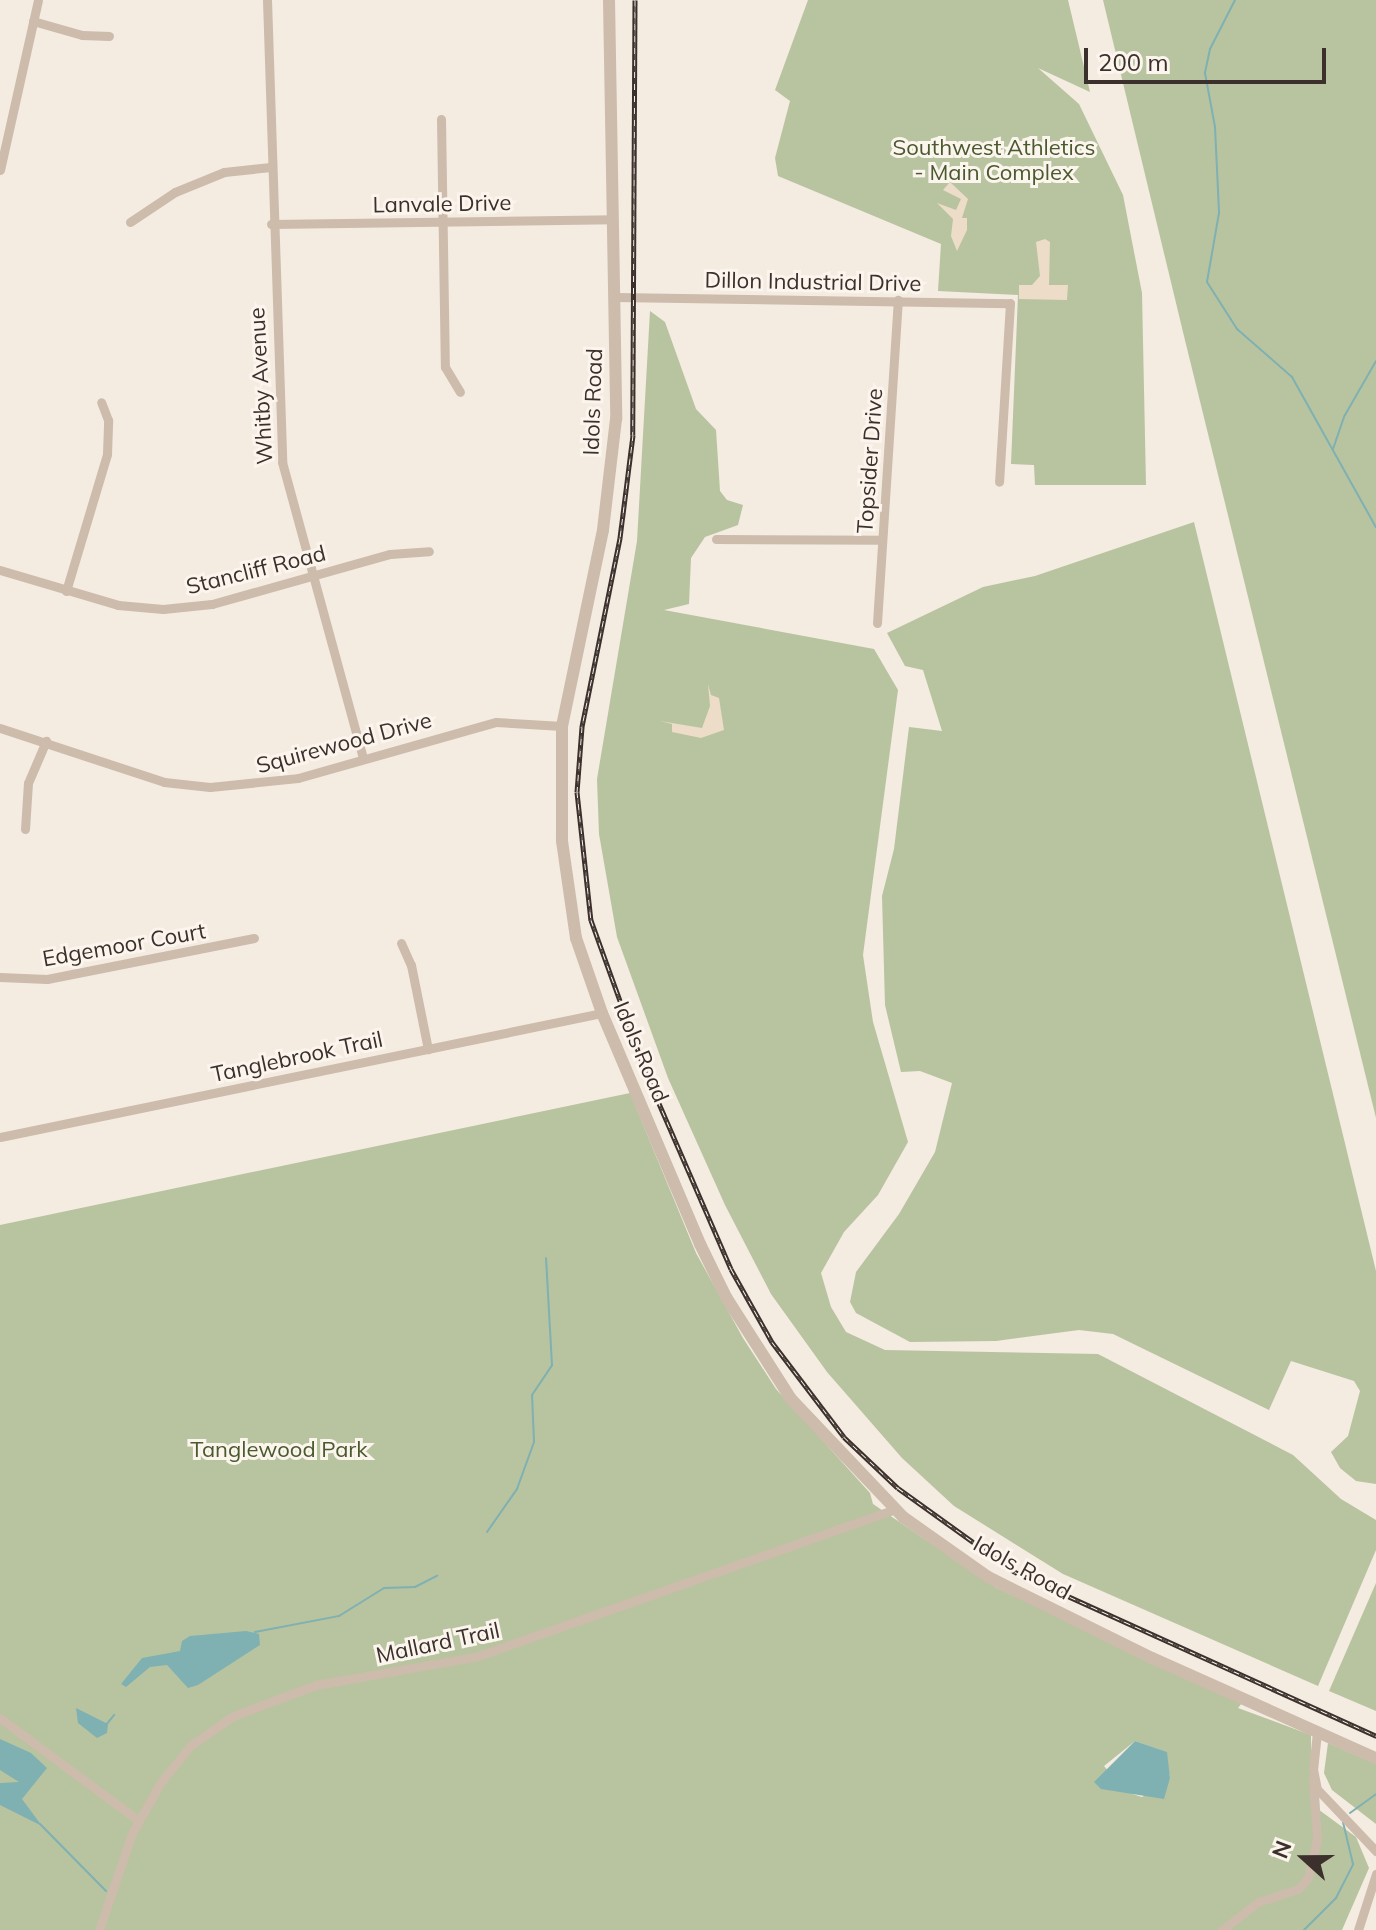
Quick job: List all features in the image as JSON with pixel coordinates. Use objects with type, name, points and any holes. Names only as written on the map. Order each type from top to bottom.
[{"type":"street","points":[[0,170],[38,0]]},
{"type":"street","name":"Whitby Avenue","points":[[267,0],[271,224],[282,462],[309,575],[363,758]]},
{"type":"street","name":"Idols Road","points":[[609,0],[615,297],[611,475],[562,726],[566,886],[602,1013],[726,1297],[791,1399],[895,1509],[988,1577],[1376,1758]]},
{"type":"street","points":[[33,21],[82,35],[109,36]]},
{"type":"street","points":[[441,119],[445,367],[460,392]]},
{"type":"street","points":[[130,222],[175,192],[224,172],[271,167]]},
{"type":"street","name":"Lanvale Drive","points":[[271,224],[613,219]]},
{"type":"street","name":"Dillon Industrial Drive","points":[[615,297],[1010,303],[999,482]]},
{"type":"street","name":"Topsider Drive","points":[[877,623],[898,300]]},
{"type":"street","points":[[66,591],[107,454],[108,420],[101,402]]},
{"type":"street","points":[[716,539],[882,540]]},
{"type":"street","name":"Stancliff Road","points":[[0,570],[118,605],[163,609],[212,604],[390,554],[429,551]]},
{"type":"street","name":"Squirewood Drive","points":[[0,728],[164,782],[210,787],[270,784],[496,722],[562,726]]},
{"type":"street","points":[[25,829],[28,783],[46,741]]},
{"type":"street","name":"Edgemoor Court","points":[[0,977],[47,979],[254,938]]},
{"type":"street","points":[[401,943],[411,965],[428,1049]]},
{"type":"street","name":"Tanglebrook Trail","points":[[0,1137],[602,1013]]},
{"type":"street","name":"Mallard Trail","points":[[99,1930],[138,1820],[190,1746],[262,1703],[332,1681],[478,1656],[895,1509]]},
{"type":"street","points":[[0,1718],[138,1820]]},
{"type":"street","points":[[1222,1930],[1258,1902],[1298,1889],[1308,1878],[1317,1839],[1313,1779],[1317,1732]]},
{"type":"street","points":[[1313,1779],[1321,1795],[1363,1831],[1376,1851]]},
{"type":"street","points":[[1358,1930],[1376,1874]]},
{"type":"green space","name":"Southwest Athletics - Main Complex","points":[[808,0],[1068,0],[1090,92],[1038,68],[1079,104],[1123,195],[1142,293],[1146,485],[1035,485],[1034,465],[1011,464],[1018,295],[938,291],[941,244],[778,176],[775,158],[790,101],[775,90]]},
{"type":"green space","points":[[1103,0],[1376,0],[1376,1118],[1183,332]]},
{"type":"green space","points":[[650,311],[665,322],[696,409],[716,430],[720,491],[727,500],[743,505],[738,525],[705,537],[691,558],[689,604],[664,610],[874,649],[898,690],[863,955],[873,1022],[908,1142],[878,1195],[844,1232],[821,1273],[831,1307],[846,1332],[885,1350],[1098,1354],[1293,1455],[1341,1499],[1376,1520],[1376,1550],[1318,1686],[1063,1574],[954,1506],[902,1458],[827,1372],[771,1294],[725,1205],[668,1078],[617,937],[599,834],[597,779],[637,541]]},
{"type":"green space","points":[[1194,522],[1376,1271],[1376,1484],[1356,1481],[1340,1468],[1331,1452],[1348,1436],[1360,1391],[1354,1381],[1291,1361],[1269,1410],[1113,1334],[1079,1330],[996,1341],[910,1342],[856,1313],[850,1302],[856,1272],[899,1214],[935,1152],[952,1083],[920,1071],[901,1072],[885,1005],[882,896],[894,849],[909,727],[942,731],[923,670],[905,666],[887,633],[983,587],[1035,576]]},
{"type":"green space","name":"Tanglewood Park","points":[[630,1093],[696,1253],[743,1338],[776,1389],[870,1493],[873,1504],[995,1587],[1242,1703],[1238,1708],[1311,1735],[1311,1804],[1356,1837],[1369,1868],[1342,1930],[0,1930],[0,1225]],"holes":[[[1135,1741],[1166,1752],[1170,1779],[1142,1797],[1126,1792],[1104,1766]]]},
{"type":"green space","points":[[1376,1583],[1376,1711],[1329,1691]]},
{"type":"green space","points":[[1328,1743],[1376,1764],[1376,1824],[1332,1790],[1324,1773]]},
{"type":"shaded area","points":[[950,182],[968,199],[962,218],[967,218],[967,230],[957,251],[951,236],[953,219],[937,203],[956,210],[961,199],[943,190]]},
{"type":"shaded area","points":[[1045,239],[1050,242],[1049,285],[1068,285],[1067,300],[1019,299],[1019,285],[1032,285],[1040,276],[1036,242]]},
{"type":"shaded area","points":[[708,684],[711,695],[719,698],[724,730],[701,738],[672,732],[672,724],[660,721],[702,728],[710,706]]},
{"type":"water","points":[[246,1631],[259,1634],[260,1645],[198,1685],[188,1688],[167,1665],[150,1667],[126,1687],[121,1684],[142,1658],[180,1651],[182,1641],[190,1636]]},
{"type":"water","points":[[76,1708],[108,1724],[107,1733],[97,1738],[78,1723]]},
{"type":"water","points":[[0,1739],[31,1753],[47,1768],[22,1799],[42,1826],[0,1805],[0,1783],[19,1782],[0,1770]]},
{"type":"water","points":[[1135,1741],[1167,1752],[1170,1778],[1164,1799],[1101,1789],[1094,1782]]},
{"type":"waterway","points":[[1235,0],[1210,49],[1205,73],[1215,127],[1219,213],[1207,282],[1237,329],[1292,377],[1376,527]]},
{"type":"waterway","points":[[1333,449],[1345,415],[1376,361]]},
{"type":"waterway","points":[[487,1532],[517,1489],[534,1442],[532,1395],[552,1365],[546,1258]]},
{"type":"waterway","points":[[255,1632],[339,1616],[384,1588],[415,1587],[437,1576]]},
{"type":"waterway","points":[[106,1725],[114,1715]]},
{"type":"waterway","points":[[1350,1813],[1376,1794]]},
{"type":"waterway","points":[[1304,1930],[1336,1898],[1353,1864],[1343,1822]]},
{"type":"waterway","points":[[40,1824],[106,1891]]},
{"type":"railway","points":[[635,0],[633,435],[620,538],[582,727],[577,792],[591,920],[648,1078],[731,1269],[772,1342],[844,1437],[898,1488],[1015,1572],[1376,1736]]}]
